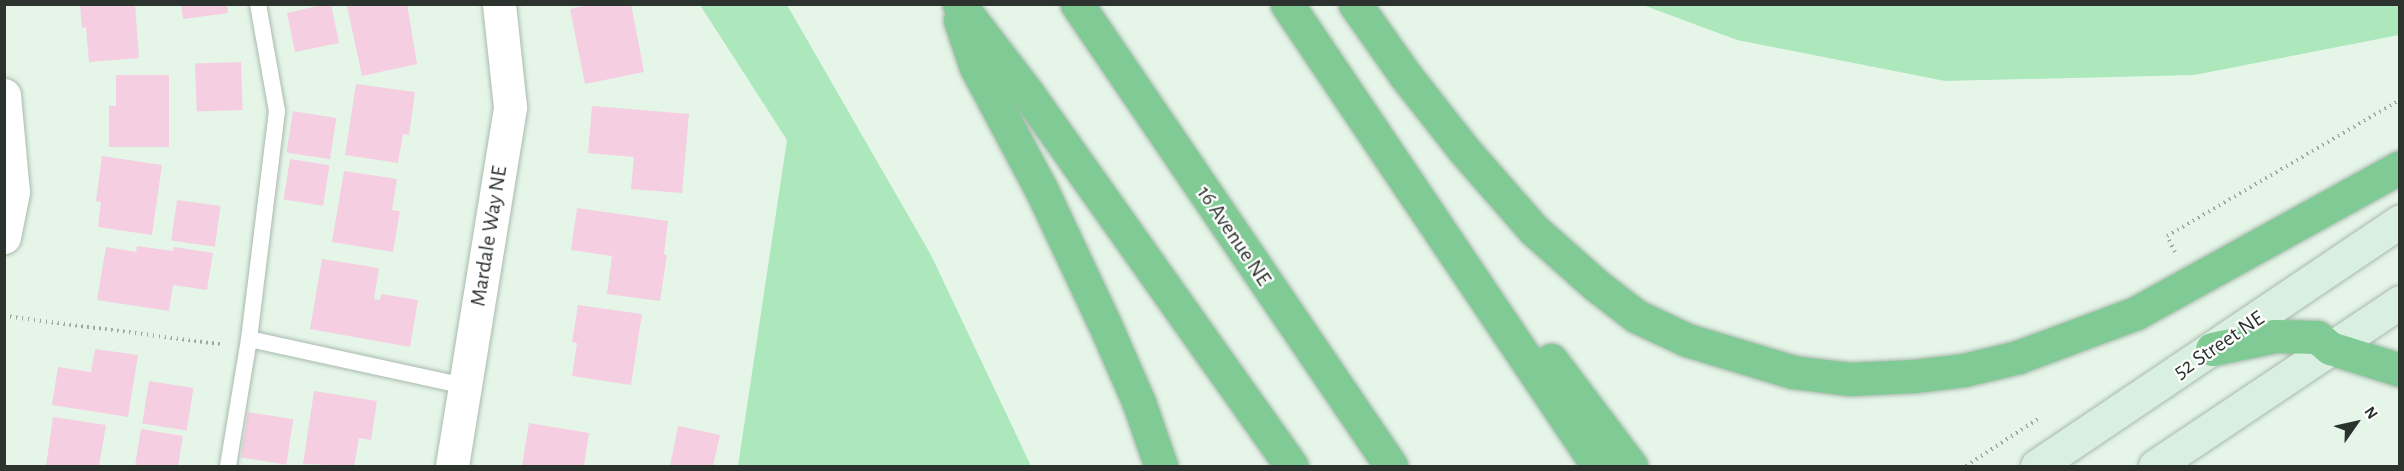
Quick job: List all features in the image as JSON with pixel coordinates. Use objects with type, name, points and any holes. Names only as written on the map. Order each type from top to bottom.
[{"type":"highway","points":[[954,4],[976,67],[1041,189],[1105,325],[1139,403],[1161,466]]},
{"type":"highway","points":[[959,4],[1028,94],[1291,466]]},
{"type":"highway","name":"16 Avenue NE","points":[[1077,4],[1391,466]]},
{"type":"highway","points":[[1355,4],[1464,150],[1534,230],[1596,285],[1636,316],[1687,340],[1793,372],[1849,379],[1914,376],[1964,370],[2019,357],[2136,313],[2400,167]]},
{"type":"highway","points":[[1293,14],[1598,466]]},
{"type":"highway","points":[[1293,14],[1631,466]]},
{"type":"highway","points":[[2212,349],[2275,336],[2317,337],[2330,348],[2400,370]]},
{"type":"main road","name":"52 Street NE","points":[[2037,466],[2400,221]]},
{"type":"main road","points":[[2155,466],[2400,302]]},
{"type":"street","name":"Mardale Way NE","points":[[452,466],[510,107],[499,4]]},
{"type":"street","points":[[4,95],[14,192],[4,237]]},
{"type":"lane","points":[[228,466],[249,339],[277,111],[258,4]]},
{"type":"lane","points":[[249,339],[465,386]]},
{"type":"path","points":[[2179,258],[2167,236],[2400,100]]},
{"type":"path","points":[[4,316],[214,345],[249,339]]},
{"type":"green space","points":[[2399,4],[2399,35],[2194,75],[1945,81],[1737,40],[1643,5]]},
{"type":"green space","points":[[700,5],[787,5],[931,255],[1031,466],[738,466],[787,140]]},
{"type":"building","points":[[80,4],[135,4],[139,58],[89,62],[86,27],[82,28]]},
{"type":"building","points":[[181,4],[227,4],[228,13],[183,19]]},
{"type":"building","points":[[331,4],[339,43],[295,52],[287,13]]},
{"type":"building","points":[[407,4],[417,64],[362,76],[347,6]]},
{"type":"building","points":[[591,4],[631,4],[644,72],[585,84],[570,9]]},
{"type":"building","points":[[241,62],[243,110],[197,112],[195,64]]},
{"type":"building","points":[[116,75],[169,75],[169,147],[109,147],[109,106],[116,106]]},
{"type":"building","points":[[356,84],[415,92],[409,135],[403,134],[398,163],[345,155]]},
{"type":"building","points":[[592,106],[689,114],[682,193],[631,189],[634,157],[588,153]]},
{"type":"building","points":[[293,111],[336,118],[330,159],[286,152]]},
{"type":"building","points":[[102,156],[162,165],[152,235],[98,227],[101,202],[96,201]]},
{"type":"building","points":[[290,159],[330,165],[323,206],[284,199]]},
{"type":"building","points":[[344,171],[397,179],[392,210],[400,211],[393,252],[332,242]]},
{"type":"building","points":[[177,200],[221,206],[215,247],[171,241]]},
{"type":"building","points":[[577,208],[668,221],[664,254],[667,255],[660,301],[607,294],[612,256],[571,250]]},
{"type":"building","points":[[137,246],[173,251],[174,247],[213,253],[207,290],[173,285],[169,311],[97,300],[106,247],[136,252]]},
{"type":"building","points":[[322,259],[379,268],[374,299],[380,300],[381,294],[418,300],[410,347],[310,329]]},
{"type":"building","points":[[578,305],[642,314],[631,385],[572,376],[577,343],[572,342]]},
{"type":"building","points":[[95,349],[138,355],[128,417],[52,405],[58,367],[91,372]]},
{"type":"building","points":[[149,381],[193,388],[187,431],[142,423]]},
{"type":"building","points":[[314,391],[377,401],[371,440],[359,438],[354,466],[303,464]]},
{"type":"building","points":[[248,412],[293,419],[286,465],[241,457]]},
{"type":"building","points":[[53,417],[106,425],[99,466],[46,466]]},
{"type":"building","points":[[529,423],[589,433],[584,466],[522,466]]},
{"type":"building","points":[[678,426],[720,435],[713,466],[670,466]]},
{"type":"building","points":[[141,429],[183,436],[178,466],[135,466]]}]
